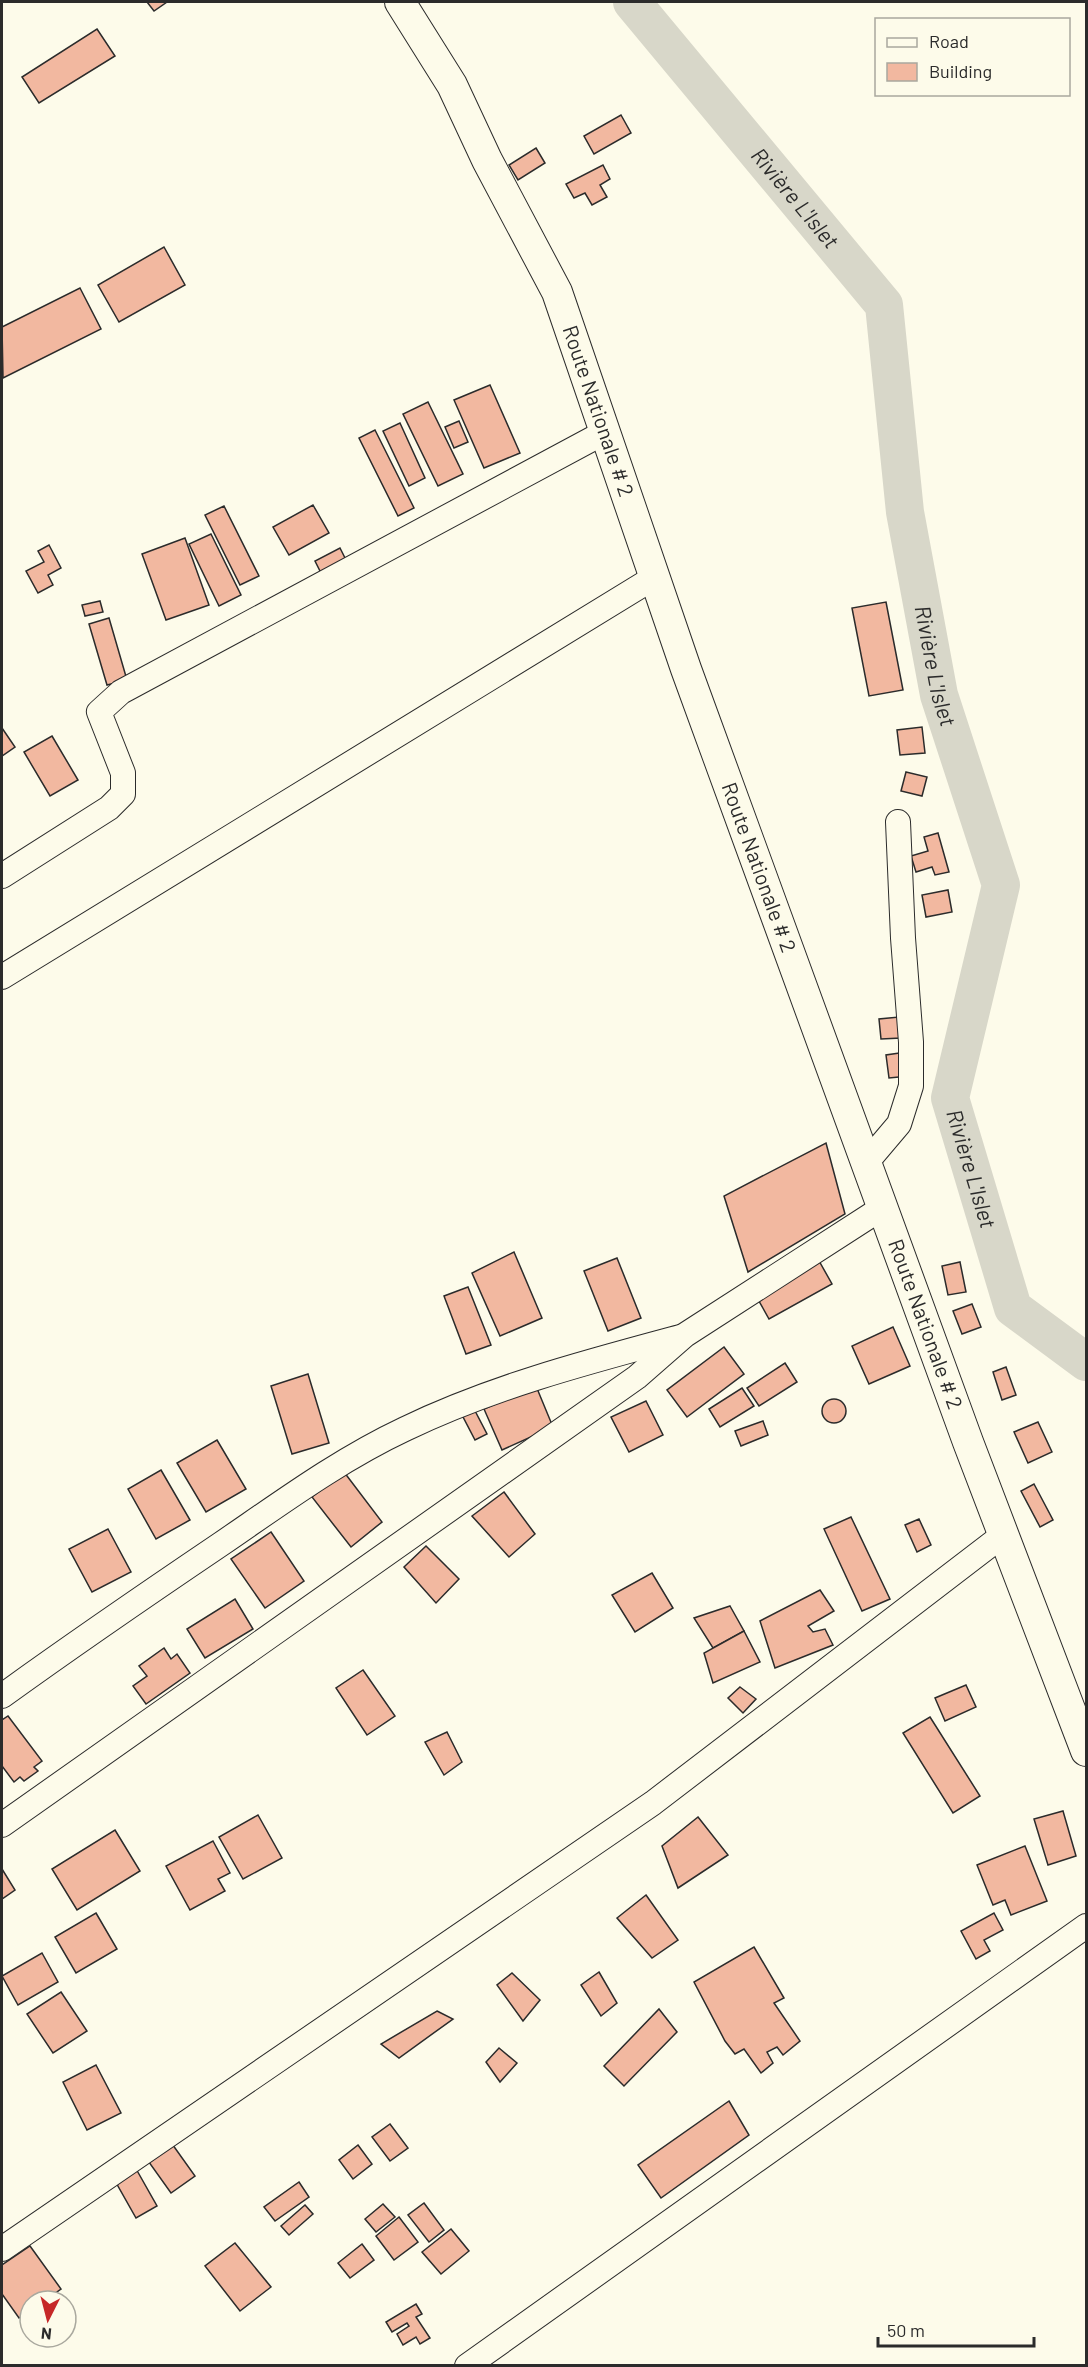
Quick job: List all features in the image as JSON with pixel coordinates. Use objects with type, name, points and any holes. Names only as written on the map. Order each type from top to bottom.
[{"type":"main road","name":"Route Nationale # 2","points":[[400,2],[452,85],[487,160],[557,292],[690,680],[882,1209],[1086,1751]]},
{"type":"street","points":[[2,876],[109,808],[123,794],[123,773],[99,712],[121,692],[605,432]]},
{"type":"street","points":[[2,977],[656,577]]},
{"type":"street","points":[[866,1163],[899,1124],[911,1086],[911,1042],[903,938],[898,822]]},
{"type":"street","points":[[2,1825],[637,1377],[685,1335],[882,1209]]},
{"type":"street","points":[[2,1696],[337,1464],[405,1429],[479,1398],[586,1362],[685,1335]]},
{"type":"street","points":[[2,2249],[653,1803],[1003,1535]]},
{"type":"street","points":[[467,2366],[1086,1926]]},
{"type":"building","points":[[147,2],[167,2],[154,11]]},
{"type":"building","points":[[97,29],[115,56],[39,103],[22,77]]},
{"type":"building","points":[[621,115],[631,133],[594,154],[584,136]]},
{"type":"building","points":[[536,148],[545,163],[518,180],[509,165]]},
{"type":"building","points":[[603,165],[610,179],[600,185],[607,197],[592,205],[585,193],[574,198],[566,184]]},
{"type":"building","points":[[164,247],[185,285],[119,322],[98,285]]},
{"type":"building","points":[[80,288],[101,329],[3,378],[2,327]]},
{"type":"building","points":[[490,385],[520,453],[484,468],[454,400]]},
{"type":"building","points":[[428,402],[463,474],[438,486],[403,414]]},
{"type":"building","points":[[459,421],[468,442],[454,448],[445,427]]},
{"type":"building","points":[[400,423],[425,478],[409,486],[383,431]]},
{"type":"building","points":[[375,430],[414,508],[398,516],[359,438]]},
{"type":"building","points":[[313,505],[329,533],[289,555],[273,527]]},
{"type":"building","points":[[224,506],[259,576],[240,585],[205,515]]},
{"type":"building","points":[[211,534],[241,595],[219,606],[189,544]]},
{"type":"building","points":[[185,538],[209,605],[166,620],[142,554]]},
{"type":"building","points":[[49,545],[61,568],[48,575],[53,585],[38,593],[26,571],[44,562],[38,551]]},
{"type":"building","points":[[340,548],[346,560],[321,573],[315,561]]},
{"type":"building","points":[[100,601],[103,612],[85,616],[82,605]]},
{"type":"building","points":[[886,602],[903,690],[869,696],[852,608]]},
{"type":"building","points":[[109,618],[127,680],[107,685],[89,624]]},
{"type":"building","points":[[922,727],[925,753],[900,755],[897,730]]},
{"type":"building","points":[[2,728],[15,747],[2,756]]},
{"type":"building","points":[[52,736],[78,780],[50,796],[24,752]]},
{"type":"building","points":[[906,772],[927,777],[922,796],[901,791]]},
{"type":"building","points":[[938,833],[949,872],[935,875],[932,867],[916,872],[911,856],[928,851],[924,837]]},
{"type":"building","points":[[948,890],[952,912],[926,917],[922,895]]},
{"type":"building","points":[[899,1017],[901,1038],[881,1039],[879,1019]]},
{"type":"building","points":[[906,1052],[909,1076],[889,1078],[886,1055]]},
{"type":"building","points":[[826,1143],[845,1214],[748,1272],[724,1196]]},
{"type":"building","points":[[514,1252],[542,1318],[500,1336],[472,1273]]},
{"type":"building","points":[[617,1258],[641,1318],[608,1331],[584,1271]]},
{"type":"building","points":[[818,1259],[832,1284],[769,1319],[755,1294]]},
{"type":"building","points":[[960,1262],[966,1292],[948,1295],[942,1266]]},
{"type":"building","points":[[468,1287],[491,1345],[466,1354],[444,1296]]},
{"type":"building","points":[[972,1304],[981,1327],[962,1334],[953,1311]]},
{"type":"building","points":[[893,1327],[910,1366],[869,1384],[852,1346]]},
{"type":"building","points":[[724,1347],[744,1374],[687,1417],[667,1390]]},
{"type":"building","points":[[785,1363],[797,1382],[759,1406],[747,1388]]},
{"type":"building","points":[[1006,1367],[1016,1395],[1002,1400],[993,1372]]},
{"type":"building","points":[[308,1374],[329,1443],[292,1454],[271,1386]]},
{"type":"building","points":[[536,1386],[553,1427],[502,1450],[484,1409]]},
{"type":"building","points":[[742,1388],[754,1406],[720,1427],[709,1409]]},
{"type":"building","points":[[834,1399],[839,1400],[845,1406],[845,1416],[839,1422],[834,1423],[829,1422],[823,1416],[822,1411],[823,1406],[829,1400]]},
{"type":"building","points":[[646,1401],[663,1435],[629,1452],[611,1417]]},
{"type":"building","points":[[473,1407],[487,1434],[475,1440],[461,1413]]},
{"type":"building","points":[[763,1421],[768,1435],[741,1446],[735,1431]]},
{"type":"building","points":[[1038,1422],[1052,1452],[1028,1463],[1014,1432]]},
{"type":"building","points":[[217,1440],[246,1489],[206,1512],[177,1463]]},
{"type":"building","points":[[161,1470],[190,1520],[156,1539],[128,1489]]},
{"type":"building","points":[[344,1472],[382,1522],[351,1547],[312,1497]]},
{"type":"building","points":[[1034,1484],[1053,1520],[1040,1527],[1021,1491]]},
{"type":"building","points":[[504,1492],[535,1534],[509,1557],[472,1516]]},
{"type":"building","points":[[851,1517],[890,1599],[862,1611],[824,1529]]},
{"type":"building","points":[[919,1519],[931,1545],[917,1552],[905,1525]]},
{"type":"building","points":[[108,1529],[131,1572],[92,1592],[69,1549]]},
{"type":"building","points":[[271,1532],[304,1581],[265,1608],[231,1559]]},
{"type":"building","points":[[426,1546],[459,1579],[436,1603],[404,1567]]},
{"type":"building","points":[[652,1573],[673,1608],[635,1632],[612,1595]]},
{"type":"building","points":[[820,1590],[834,1611],[808,1626],[813,1632],[825,1629],[833,1645],[775,1668],[760,1621]]},
{"type":"building","points":[[235,1599],[253,1629],[205,1658],[187,1629]]},
{"type":"building","points":[[730,1606],[744,1631],[713,1648],[694,1618]]},
{"type":"building","points":[[744,1631],[760,1662],[713,1683],[704,1653]]},
{"type":"building","points":[[164,1648],[171,1659],[177,1654],[190,1673],[146,1704],[133,1686],[147,1676],[139,1666]]},
{"type":"building","points":[[363,1670],[395,1716],[367,1735],[336,1688]]},
{"type":"building","points":[[966,1685],[976,1707],[945,1721],[935,1698]]},
{"type":"building","points":[[740,1687],[756,1699],[743,1713],[728,1698]]},
{"type":"building","points":[[8,1716],[42,1761],[34,1767],[38,1771],[24,1781],[20,1777],[14,1782],[2,1766],[2,1720]]},
{"type":"building","points":[[930,1717],[980,1796],[953,1813],[903,1733]]},
{"type":"building","points":[[447,1732],[462,1762],[444,1775],[425,1742]]},
{"type":"building","points":[[1063,1811],[1076,1856],[1048,1865],[1034,1819]]},
{"type":"building","points":[[258,1815],[282,1858],[243,1879],[219,1837]]},
{"type":"building","points":[[698,1817],[728,1855],[678,1888],[662,1846]]},
{"type":"building","points":[[115,1830],[140,1871],[77,1910],[52,1869]]},
{"type":"building","points":[[213,1841],[230,1873],[218,1879],[225,1891],[190,1910],[166,1866]]},
{"type":"building","points":[[1025,1846],[1047,1901],[1011,1915],[1005,1900],[993,1905],[977,1865]]},
{"type":"building","points":[[2,1869],[15,1890],[2,1899]]},
{"type":"building","points":[[646,1895],[678,1940],[652,1958],[617,1918]]},
{"type":"building","points":[[96,1913],[117,1949],[76,1973],[55,1937]]},
{"type":"building","points":[[994,1913],[1003,1930],[984,1940],[990,1951],[976,1959],[961,1931]]},
{"type":"building","points":[[754,1947],[784,1998],[774,2003],[800,2041],[783,2055],[777,2047],[767,2052],[773,2063],[761,2073],[744,2049],[735,2054],[725,2041],[694,1982]]},
{"type":"building","points":[[42,1953],[58,1982],[18,2005],[2,1976]]},
{"type":"building","points":[[599,1972],[617,2003],[601,2016],[581,1985]]},
{"type":"building","points":[[512,1973],[540,2000],[523,2021],[497,1985]]},
{"type":"building","points":[[61,1992],[87,2031],[53,2053],[27,2014]]},
{"type":"building","points":[[659,2009],[677,2032],[624,2086],[604,2066]]},
{"type":"building","points":[[437,2011],[453,2019],[399,2058],[381,2044]]},
{"type":"building","points":[[499,2048],[517,2063],[500,2082],[486,2062]]},
{"type":"building","points":[[96,2065],[121,2113],[87,2130],[63,2082]]},
{"type":"building","points":[[729,2101],[749,2135],[661,2198],[638,2165]]},
{"type":"building","points":[[390,2124],[408,2148],[390,2161],[372,2137]]},
{"type":"building","points":[[170,2141],[195,2176],[171,2193],[146,2158]]},
{"type":"building","points":[[358,2145],[372,2164],[353,2179],[339,2160]]},
{"type":"building","points":[[135,2167],[157,2206],[136,2218],[114,2179]]},
{"type":"building","points":[[299,2182],[309,2197],[275,2221],[264,2207]]},
{"type":"building","points":[[424,2203],[444,2230],[429,2242],[408,2215]]},
{"type":"building","points":[[383,2204],[395,2217],[376,2232],[365,2219]]},
{"type":"building","points":[[305,2205],[313,2214],[289,2235],[281,2226]]},
{"type":"building","points":[[399,2217],[418,2242],[394,2260],[376,2236]]},
{"type":"building","points":[[451,2229],[469,2251],[441,2274],[422,2252]]},
{"type":"building","points":[[235,2243],[271,2287],[240,2311],[205,2266]]},
{"type":"building","points":[[362,2244],[374,2260],[350,2278],[338,2263]]},
{"type":"building","points":[[30,2246],[61,2289],[18,2289],[18,2317],[2,2294],[2,2265]]},
{"type":"building","points":[[416,2304],[422,2314],[416,2317],[430,2338],[420,2344],[416,2337],[403,2345],[397,2334],[409,2326],[407,2323],[392,2332],[386,2322]]},
{"type":"waterway","name":"Rivière L'Islet","points":[[632,2],[884,305],[905,512],[939,695],[1001,885],[950,1098],[1013,1308],[1086,1362]]}]
